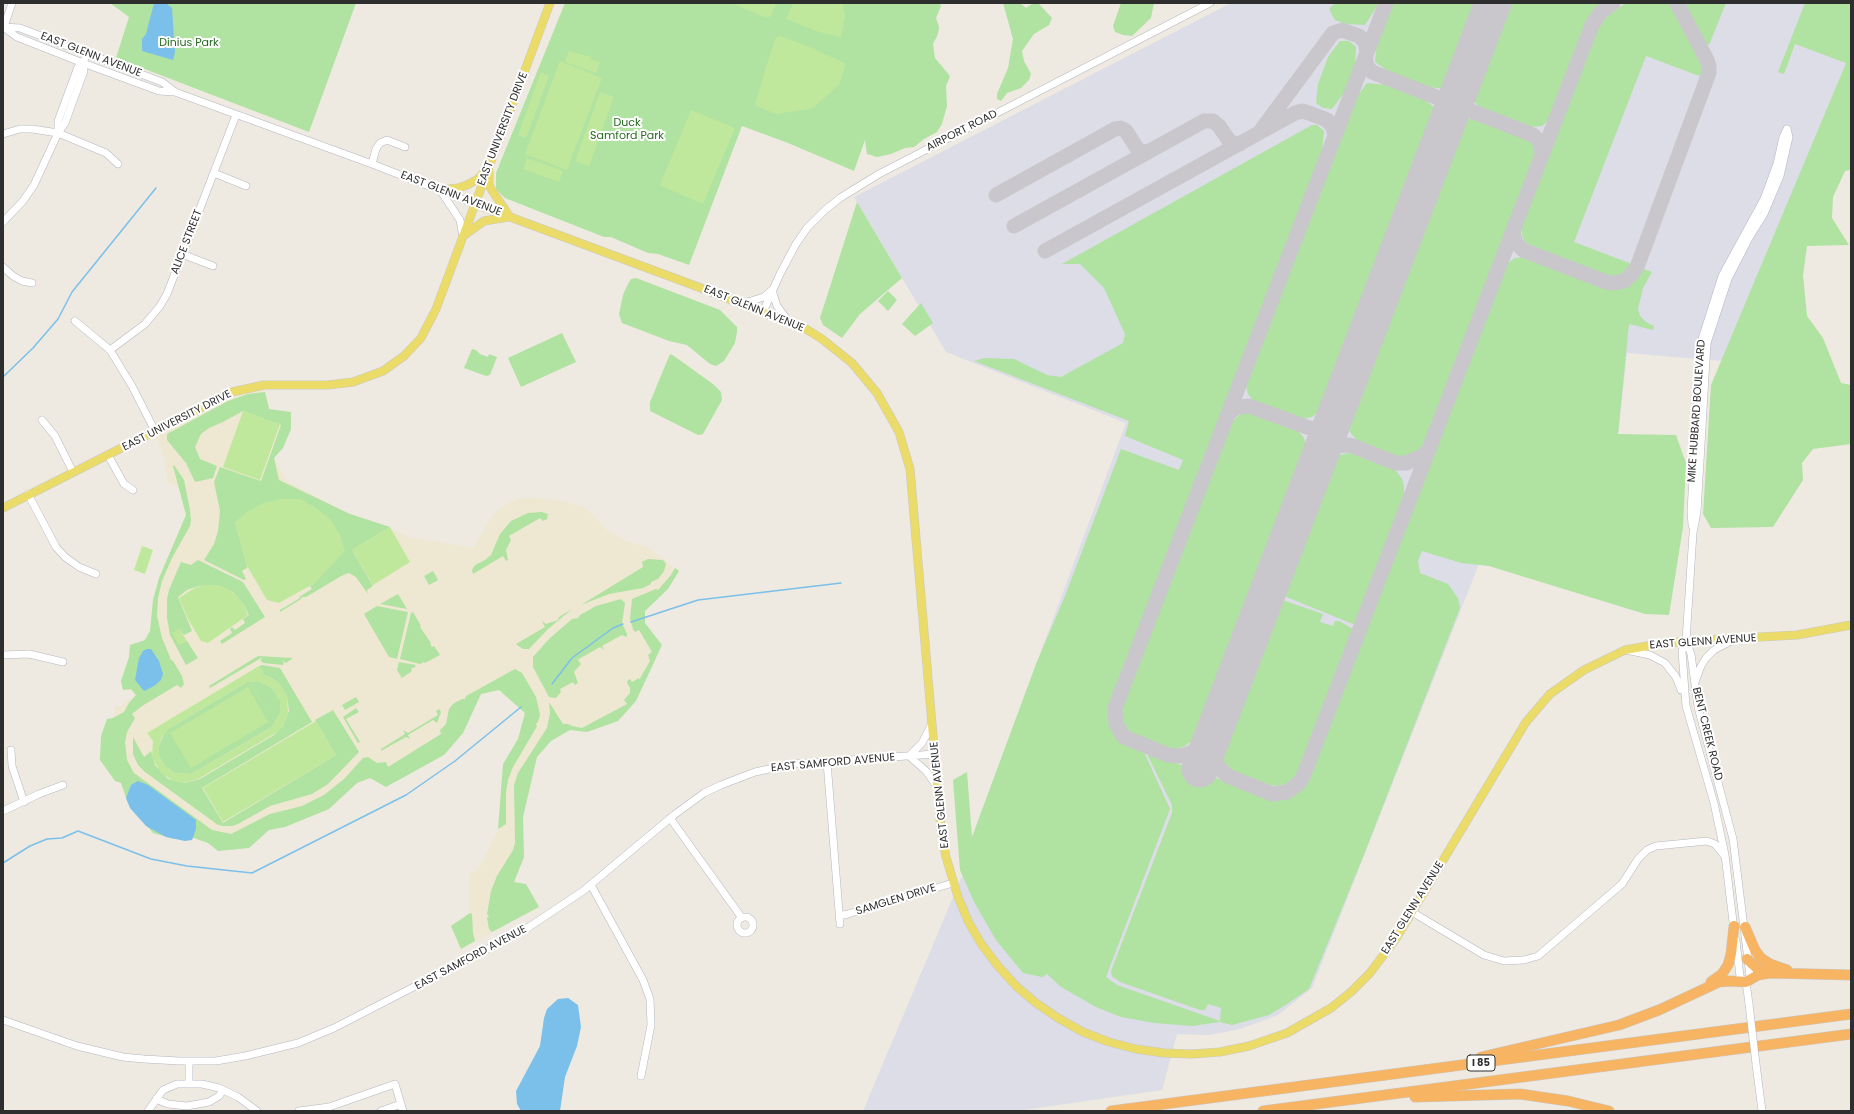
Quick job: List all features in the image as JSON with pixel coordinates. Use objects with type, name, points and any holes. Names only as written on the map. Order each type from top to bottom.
[{"type":"highway","points":[[1670,1005],[1713,981],[1722,974],[1728,965],[1731,954],[1734,926]]},
{"type":"highway","points":[[1745,927],[1755,950],[1762,958],[1775,966],[1794,973]]},
{"type":"highway","points":[[1747,959],[1758,969],[1770,973]]},
{"type":"highway","points":[[1377,1077],[1474,1059],[1619,1025],[1670,1005],[1719,982],[1746,982],[1758,975],[1770,973],[1851,975]]},
{"type":"highway","name":"I 85","points":[[1111,1111],[1851,1014]]},
{"type":"highway","name":"I 85","points":[[1263,1111],[1851,1034]]},
{"type":"highway","points":[[1367,1098],[1520,1094],[1568,1101],[1609,1111]]},
{"type":"main road","name":"EAST UNIVERSITY DRIVE","points":[[3,508],[220,397],[245,388],[264,385],[328,385],[354,382],[372,376],[394,364],[414,346],[428,327],[436,309],[550,3]]},
{"type":"main road","points":[[440,190],[468,185],[478,179],[489,167]]},
{"type":"main road","points":[[463,237],[484,221],[510,217],[496,198],[489,185],[489,167]]},
{"type":"main road","name":"EAST GLENN AVENUE","points":[[475,204],[789,322],[822,339],[852,363],[877,392],[899,432],[907,457],[913,489],[944,844],[953,883],[963,911],[982,945],[1007,976],[1031,999],[1058,1018],[1096,1037],[1122,1046],[1164,1054],[1206,1054],[1249,1046],[1287,1033],[1321,1015],[1351,992],[1370,973],[1386,953],[1412,912],[1512,743],[1534,711],[1562,684],[1584,670],[1625,650],[1686,641],[1797,635],[1851,625]]},
{"type":"street","points":[[3,27],[12,3]]},
{"type":"street","name":"AIRPORT ROAD","points":[[763,312],[772,290],[796,244],[807,228],[825,210],[851,190],[879,174],[1210,3]]},
{"type":"street","name":"EAST GLENN AVENUE","points":[[3,27],[20,28],[87,53],[162,82],[175,92]]},
{"type":"street","name":"EAST GLENN AVENUE","points":[[3,27],[17,37],[84,63],[159,90],[175,92],[372,164],[475,204]]},
{"type":"street","points":[[3,222],[23,201],[34,185],[58,133],[58,121],[78,67],[84,63],[87,53]]},
{"type":"street","name":"ALICE STREET","points":[[110,350],[153,316],[167,294],[236,115]]},
{"type":"street","points":[[3,134],[20,129],[32,129],[58,133],[106,153],[118,164]]},
{"type":"street","name":"MIKE HUBBARD BOULEVARD","points":[[1686,641],[1693,533],[1697,512],[1707,343],[1728,279],[1749,238],[1764,214],[1780,176],[1789,137],[1787,129],[1783,137],[1777,164],[1764,199],[1722,276],[1701,342],[1691,511],[1693,533]]},
{"type":"street","points":[[372,164],[376,149],[380,143],[387,140],[404,147]]},
{"type":"street","points":[[214,173],[246,186]]},
{"type":"street","points":[[440,190],[460,220],[463,237]]},
{"type":"street","points":[[182,254],[213,266]]},
{"type":"street","points":[[3,267],[13,276],[22,281],[32,283]]},
{"type":"street","points":[[741,304],[764,297],[772,290],[777,306],[789,322]]},
{"type":"street","points":[[75,321],[110,350],[132,386],[155,431]]},
{"type":"street","points":[[42,420],[55,436],[73,472]]},
{"type":"street","points":[[108,455],[124,484],[133,490]]},
{"type":"street","points":[[28,494],[56,547],[65,557],[79,567],[96,574]]},
{"type":"street","points":[[1694,686],[1697,674],[1706,658],[1714,650],[1735,639]]},
{"type":"street","name":"BENT CREEK ROAD","points":[[1686,641],[1691,654],[1694,686],[1698,707],[1733,839],[1745,927],[1747,959],[1750,976],[1746,982],[1762,1111]]},
{"type":"street","name":"BENT CREEK ROAD","points":[[1686,641],[1682,650],[1686,706],[1714,803],[1725,856],[1740,977],[1746,982]]},
{"type":"street","points":[[1625,650],[1650,655],[1665,663],[1676,677],[1686,706]]},
{"type":"street","points":[[3,655],[29,654],[63,662]]},
{"type":"street","points":[[933,722],[922,743],[909,756],[926,771],[938,788]]},
{"type":"street","points":[[10,750],[12,766],[24,802]]},
{"type":"street","name":"EAST SAMFORD AVENUE","points":[[3,1020],[77,1046],[123,1057],[216,1061],[298,1043],[334,1028],[526,929],[550,914],[590,885],[670,818],[704,793],[728,782],[756,772],[786,765],[935,754]]},
{"type":"street","points":[[827,762],[840,924]]},
{"type":"street","points":[[3,811],[39,794],[63,785]]},
{"type":"street","points":[[670,818],[742,918]]},
{"type":"street","points":[[1412,912],[1484,955],[1504,961],[1524,960],[1538,956],[1622,884],[1638,859],[1647,850],[1656,846],[1694,842],[1712,842],[1725,856]]},
{"type":"street","name":"SAMGLEN DRIVE","points":[[839,916],[953,883]]},
{"type":"street","points":[[590,885],[643,980],[650,999],[651,1025],[641,1076]]},
{"type":"street","points":[[189,1061],[189,1084]]},
{"type":"street","points":[[148,1111],[163,1090],[177,1084],[202,1084],[223,1090],[238,1097],[257,1111]]},
{"type":"street","points":[[299,1111],[329,1107],[395,1084],[402,1108],[381,1111]]},
{"type":"street","points":[[156,1099],[168,1104],[187,1106],[209,1102],[219,1096],[223,1090]]},
{"type":"shaded area","points":[[1231,3],[1851,3],[1851,51],[1722,361],[1627,353],[1616,456],[1499,513],[1312,988],[1278,1015],[1240,1029],[1209,1035],[1177,1034],[1162,1090],[1017,1111],[863,1111],[967,864],[966,853],[1126,423],[946,352],[854,197]]},
{"type":"shaded area","points":[[264,385],[269,409],[291,412],[291,429],[283,448],[274,457],[287,481],[348,513],[386,526],[409,537],[473,548],[490,519],[501,507],[518,498],[557,500],[585,507],[608,531],[629,542],[648,547],[679,571],[668,589],[645,611],[645,623],[662,645],[636,701],[618,721],[587,732],[570,730],[551,741],[537,757],[523,817],[524,857],[514,882],[526,884],[539,907],[461,949],[451,926],[470,913],[470,874],[481,865],[498,829],[503,764],[518,739],[525,713],[499,690],[481,694],[463,733],[444,755],[357,783],[329,809],[285,827],[269,830],[249,848],[218,851],[208,843],[195,838],[174,839],[153,833],[128,803],[121,783],[115,781],[100,760],[101,736],[107,719],[113,718],[115,706],[122,706],[125,701],[134,695],[132,691],[123,690],[121,681],[129,657],[130,645],[145,640],[150,631],[153,600],[159,578],[186,515],[180,489],[168,483],[164,458],[155,431],[220,397]]},
{"type":"green space","name":"Dinius Park","points":[[110,3],[356,3],[309,132],[116,58],[129,17]]},
{"type":"green space","name":"Duck Samford Park","points":[[565,3],[939,3],[941,6],[936,18],[939,27],[938,34],[933,44],[935,58],[950,76],[946,86],[947,106],[942,124],[937,132],[924,139],[914,147],[905,148],[891,154],[877,157],[867,154],[865,140],[854,171],[788,143],[742,126],[689,265],[658,254],[648,253],[611,237],[604,237],[505,198],[496,189],[496,173]]},
{"type":"green space","points":[[731,3],[776,3],[771,16],[767,18]]},
{"type":"green space","points":[[793,3],[843,3],[845,17],[841,37],[819,32],[786,19]]},
{"type":"green space","points":[[1003,3],[1020,3],[1026,8],[1032,4],[1039,4],[1052,18],[1049,25],[1034,34],[1022,51],[1024,61],[1031,74],[1029,80],[1021,88],[1007,93],[1001,101],[997,99],[997,94],[1008,68],[1013,39]]},
{"type":"green space","points":[[1121,3],[1154,3],[1151,18],[1132,36],[1115,32],[1113,26]]},
{"type":"green space","points":[[1335,3],[1379,3],[1365,25],[1345,24],[1335,20],[1329,9]]},
{"type":"green space","points":[[1391,3],[1479,3],[1446,89],[1428,87],[1409,81],[1391,73],[1375,62],[1377,42]]},
{"type":"green space","points":[[1506,3],[1603,3],[1593,12],[1584,28],[1550,119],[1542,126],[1531,127],[1480,107],[1474,102],[1472,97],[1471,93]]},
{"type":"green space","points":[[1626,3],[1670,3],[1703,68],[1702,77],[1646,56],[1574,242],[1632,264],[1627,271],[1614,277],[1530,246],[1523,239],[1521,228],[1596,31],[1608,15]]},
{"type":"green space","points":[[1683,3],[1726,3],[1709,45],[1706,44]]},
{"type":"green space","points":[[1805,3],[1851,3],[1851,170],[1845,171],[1833,197],[1832,218],[1849,245],[1807,246],[1803,275],[1807,316],[1823,338],[1841,383],[1851,385],[1851,444],[1813,449],[1802,463],[1803,480],[1773,527],[1711,528],[1703,514],[1711,385],[1846,63],[1795,44],[1784,74],[1778,72]]},
{"type":"green space","points":[[780,36],[810,47],[846,64],[839,85],[814,107],[776,114],[755,105],[776,37]]},
{"type":"green space","points":[[1340,41],[1349,41],[1356,47],[1355,66],[1344,93],[1332,109],[1323,108],[1316,103],[1318,84],[1328,57]]},
{"type":"green space","points":[[569,51],[591,57],[590,59],[600,62],[596,73],[565,62]]},
{"type":"green space","points":[[560,61],[602,78],[567,170],[525,154]]},
{"type":"green space","points":[[541,72],[549,76],[526,138],[518,135]]},
{"type":"green space","points":[[1367,83],[1387,85],[1404,91],[1423,99],[1438,110],[1324,407],[1312,417],[1296,420],[1262,407],[1254,402],[1248,394],[1246,377],[1337,140],[1355,99]]},
{"type":"green space","points":[[600,92],[614,97],[589,166],[575,161]]},
{"type":"green space","points":[[691,110],[735,128],[703,204],[660,185]]},
{"type":"green space","points":[[1467,119],[1476,119],[1527,139],[1534,146],[1535,155],[1425,441],[1420,449],[1413,454],[1395,456],[1361,443],[1355,438],[1350,432],[1347,423],[1348,414],[1460,124]]},
{"type":"green space","points":[[1312,125],[1317,125],[1324,131],[1322,151],[1307,195],[1110,706],[1110,720],[1115,733],[1125,743],[1143,750],[1170,809],[1106,977],[1117,985],[1220,1021],[1221,1008],[1208,1004],[1205,1010],[1200,1010],[1120,982],[1112,976],[1111,971],[1172,813],[1172,805],[1148,756],[1149,753],[1272,799],[1279,799],[1293,795],[1307,781],[1506,264],[1515,258],[1525,257],[1602,287],[1614,289],[1621,288],[1632,283],[1644,269],[1652,272],[1643,288],[1638,309],[1640,316],[1646,322],[1654,326],[1653,330],[1629,324],[1618,434],[1676,435],[1686,463],[1683,527],[1669,615],[1645,614],[1489,566],[1461,563],[1422,551],[1418,561],[1420,573],[1448,584],[1458,598],[1460,608],[1365,852],[1309,989],[1269,1015],[1232,1025],[1220,1022],[1192,1026],[1154,1023],[1121,1017],[1096,1007],[1061,987],[1047,974],[1042,977],[1023,973],[996,940],[974,902],[960,870],[953,780],[967,772],[972,837],[1036,664],[1065,596],[1121,449],[1179,470],[1183,460],[1125,436],[1129,421],[974,361],[985,358],[1014,359],[1047,375],[1061,377],[1123,343],[1125,334],[1104,288],[1080,264],[1062,264]]},
{"type":"green space","points":[[527,158],[563,171],[559,182],[523,169]]},
{"type":"green space","points":[[857,202],[902,278],[860,314],[842,338],[823,325],[820,318]]},
{"type":"green space","points":[[636,278],[720,310],[737,327],[735,343],[724,361],[716,366],[710,364],[687,345],[669,341],[622,323],[619,314],[623,295],[631,279]]},
{"type":"green space","points":[[888,291],[897,300],[888,311],[878,301]]},
{"type":"green space","points":[[921,303],[933,323],[915,336],[902,324]]},
{"type":"green space","points":[[562,333],[576,362],[521,387],[508,358]]},
{"type":"green space","points":[[472,349],[488,357],[489,354],[497,357],[490,375],[486,376],[464,368]]},
{"type":"green space","points":[[670,354],[713,384],[721,392],[722,400],[703,434],[698,435],[650,411],[650,402]]},
{"type":"green space","points":[[265,392],[269,409],[291,412],[291,429],[283,448],[274,458],[279,480],[350,514],[390,527],[352,550],[373,586],[367,590],[368,594],[356,577],[349,573],[306,597],[302,597],[280,612],[280,610],[312,589],[310,586],[315,583],[235,522],[247,566],[247,568],[242,571],[246,579],[244,580],[204,560],[214,544],[218,531],[220,511],[214,482],[220,467],[261,481],[281,425],[243,411],[209,428],[201,434],[195,447],[200,459],[217,466],[213,478],[195,482],[186,463],[167,440],[167,434],[228,401],[248,394]]},
{"type":"green space","points":[[243,411],[280,424],[260,480],[223,467]]},
{"type":"green space","points":[[1249,412],[1292,427],[1299,432],[1304,438],[1306,455],[1199,733],[1185,746],[1165,750],[1133,737],[1126,732],[1121,725],[1119,707],[1228,425],[1241,414]]},
{"type":"green space","points":[[1349,453],[1390,467],[1397,472],[1402,479],[1404,486],[1404,495],[1355,623],[1353,624],[1279,594],[1327,467],[1340,455]]},
{"type":"green space","points":[[174,465],[184,480],[191,520],[190,526],[172,558],[162,581],[158,598],[157,616],[162,638],[170,659],[173,661],[182,676],[184,684],[181,688],[177,685],[142,706],[132,714],[135,718],[127,732],[125,742],[127,760],[134,773],[212,830],[231,834],[270,814],[302,806],[324,795],[344,779],[363,758],[368,757],[377,763],[386,762],[388,767],[441,734],[440,730],[446,724],[449,709],[453,704],[465,699],[466,696],[515,669],[522,673],[536,697],[540,715],[536,724],[537,726],[513,767],[508,780],[506,792],[506,824],[498,829],[503,764],[518,739],[525,713],[499,690],[481,694],[463,733],[444,755],[386,787],[370,778],[357,783],[329,809],[285,827],[269,830],[249,848],[218,851],[208,843],[194,838],[174,839],[153,833],[128,803],[121,783],[115,781],[100,760],[101,736],[107,719],[113,718],[124,712],[136,695],[131,689],[123,690],[121,681],[129,657],[130,645],[145,640],[150,631],[153,600],[159,578],[186,515],[173,466]]},
{"type":"green space","points":[[281,499],[300,499],[316,508],[331,520],[340,535],[345,551],[315,583],[279,603],[267,600],[247,566],[235,522],[247,512],[263,503]]},
{"type":"green space","points":[[542,512],[548,514],[547,519],[543,521],[540,518],[509,536],[511,540],[506,550],[508,560],[506,561],[503,556],[473,574],[472,570],[475,565],[491,555],[500,534],[511,521],[528,513]]},
{"type":"green space","points":[[390,527],[410,562],[373,585],[352,550]]},
{"type":"green space","points":[[142,546],[153,550],[145,574],[134,570]]},
{"type":"green space","points":[[648,559],[663,560],[666,564],[664,571],[658,579],[651,582],[651,584],[643,588],[609,594],[581,605],[643,567],[642,562]]},
{"type":"green space","points":[[198,560],[243,582],[265,617],[222,644],[220,641],[232,633],[230,629],[232,627],[235,630],[245,623],[243,619],[249,615],[244,605],[233,592],[218,585],[198,586],[187,590],[178,597],[192,631],[184,635],[179,629],[179,645],[187,641],[198,658],[186,665],[170,635],[167,618],[167,599],[169,590],[181,562],[191,565]]},
{"type":"green space","points":[[675,568],[679,571],[668,589],[645,611],[645,623],[662,645],[636,701],[618,721],[587,732],[570,730],[551,741],[537,757],[523,817],[524,857],[514,882],[526,884],[539,907],[492,932],[489,929],[487,918],[489,917],[487,914],[491,891],[497,876],[513,850],[515,843],[514,785],[518,773],[547,728],[550,713],[549,702],[563,724],[582,728],[627,704],[624,700],[630,693],[630,688],[627,683],[628,680],[630,679],[632,682],[639,678],[639,680],[650,661],[648,655],[652,652],[639,630],[635,632],[633,629],[630,619],[632,599],[656,589],[658,590]]},
{"type":"green space","points":[[433,571],[438,580],[429,585],[424,576]]},
{"type":"green space","points":[[218,585],[228,589],[237,596],[244,605],[248,615],[208,643],[201,641],[188,619],[179,598],[196,587]]},
{"type":"green space","points":[[398,594],[407,609],[380,604]]},
{"type":"green space","points":[[1277,598],[1323,614],[1320,622],[1333,626],[1335,621],[1339,621],[1353,629],[1298,771],[1293,779],[1286,784],[1278,786],[1269,785],[1236,773],[1223,762],[1220,754],[1221,745]]},
{"type":"green space","points":[[621,599],[625,603],[622,623],[627,637],[622,635],[602,646],[604,650],[600,647],[579,659],[578,660],[581,664],[574,672],[578,683],[575,685],[573,682],[560,689],[561,692],[556,698],[549,697],[533,667],[533,657],[549,639],[572,619],[578,618],[580,615],[596,606]]},
{"type":"green space","points":[[377,606],[408,612],[397,659],[389,657],[364,614]]},
{"type":"green space","points":[[572,609],[548,629],[529,649],[523,649],[516,644],[545,627],[542,621],[546,624],[558,620],[559,617]]},
{"type":"green space","points":[[413,612],[421,626],[420,627],[431,643],[430,644],[432,647],[434,646],[440,655],[420,664],[400,659],[411,613]]},
{"type":"green space","points":[[179,629],[187,641],[179,645],[172,633]]},
{"type":"green space","points":[[258,656],[293,658],[286,663],[281,660],[284,663],[283,665],[263,663],[260,660],[262,659],[261,658],[210,688],[209,686]]},
{"type":"green space","points":[[399,662],[416,665],[411,669],[412,671],[402,678],[397,670]]},
{"type":"green space","points":[[262,665],[280,668],[312,722],[202,788],[223,823],[336,755],[315,720],[333,710],[359,752],[328,784],[312,794],[270,806],[232,826],[218,825],[145,772],[138,765],[133,754],[133,737],[144,757],[151,751],[155,765],[168,779],[184,783],[200,779],[274,735],[283,726],[289,711],[287,697],[281,686],[276,681],[262,675],[263,672],[259,666]]},
{"type":"green space","points":[[259,666],[264,672],[262,674],[276,681],[282,687],[287,697],[288,713],[286,721],[279,731],[198,779],[182,783],[172,780],[161,773],[152,754],[153,741],[147,733]],"holes":[[[258,681],[271,687],[280,700],[280,713],[272,727],[191,774],[175,773],[165,766],[159,756],[159,746],[162,737],[168,729],[247,682],[249,682],[272,719],[250,682]]]},
{"type":"green space","points":[[258,681],[271,687],[280,700],[280,713],[272,727],[191,774],[175,773],[165,766],[159,756],[159,746],[168,729],[247,682]]},
{"type":"green space","points":[[248,687],[268,722],[191,768],[170,733]]},
{"type":"green space","points":[[356,697],[359,702],[345,710],[342,705]]},
{"type":"green space","points":[[356,708],[359,712],[346,719],[360,742],[358,743],[343,717]]},
{"type":"green space","points":[[439,709],[441,712],[437,723],[433,720],[408,735],[410,739],[406,737],[381,751],[381,749],[405,734],[403,730],[408,733],[438,715],[436,711]]},
{"type":"green space","points":[[316,721],[336,755],[223,822],[203,788]]},
{"type":"green space","points":[[470,913],[472,914],[475,941],[461,949],[451,926]]},
{"type":"water","points":[[154,3],[166,3],[172,8],[175,52],[173,60],[142,51],[142,39],[146,34]]},
{"type":"water","points":[[151,649],[159,661],[163,674],[161,680],[154,686],[144,691],[135,680],[139,658],[143,651]]},
{"type":"water","points":[[138,781],[148,785],[196,820],[196,829],[192,840],[185,841],[166,837],[146,826],[130,808],[126,798],[131,785]]},
{"type":"water","points":[[568,998],[578,1005],[581,1027],[577,1046],[565,1077],[560,1111],[521,1111],[517,1104],[516,1091],[540,1046],[544,1018],[547,1009],[558,999]]},
{"type":"waterway","points":[[3,377],[33,348],[58,319],[72,292],[156,188]]},
{"type":"waterway","points":[[631,622],[698,600],[841,583]]},
{"type":"waterway","points":[[552,684],[572,658],[613,628],[623,624]]},
{"type":"waterway","points":[[3,863],[30,846],[47,839],[62,838],[78,831],[151,859],[187,866],[252,873],[406,795],[455,761],[521,707]]},
{"type":"taxiway","points":[[1212,736],[1191,753],[1180,756],[1168,755],[1124,737],[1116,724],[1115,708],[1386,3]]},
{"type":"taxiway","points":[[1212,736],[1215,760],[1220,769],[1228,776],[1272,794],[1287,792],[1299,783],[1303,777],[1592,25],[1601,12],[1613,3]]},
{"type":"taxiway","points":[[1513,230],[1515,242],[1523,250],[1606,282],[1615,283],[1624,281],[1637,267],[1709,73],[1709,66],[1706,58],[1677,3]]},
{"type":"taxiway","points":[[1262,129],[1333,33],[1342,30],[1359,36],[1365,42],[1367,51]]},
{"type":"taxiway","points":[[1365,58],[1367,66],[1372,72],[1441,99],[1448,108],[1449,119]]},
{"type":"taxiway","points":[[1461,87],[1461,100],[1469,110]]},
{"type":"taxiway","points":[[1449,119],[1458,112],[1469,110],[1533,135],[1541,143],[1542,154]]},
{"type":"taxiway","points":[[1045,251],[1295,113],[1302,111],[1327,120],[1333,127],[1335,135]]},
{"type":"taxiway","points":[[1014,226],[1204,121],[1213,121],[1219,126],[1230,142],[1240,144]]},
{"type":"taxiway","points":[[996,195],[1115,129],[1120,128],[1126,131],[1138,150],[1145,152],[1149,151]]},
{"type":"taxiway","points":[[1228,414],[1237,407],[1249,406],[1315,430],[1323,428],[1335,416]]},
{"type":"taxiway","points":[[1320,454],[1334,446],[1350,445],[1396,463],[1406,463],[1423,456],[1429,449]]},
{"type":"runway","points":[[1200,769],[1493,3]]}]
